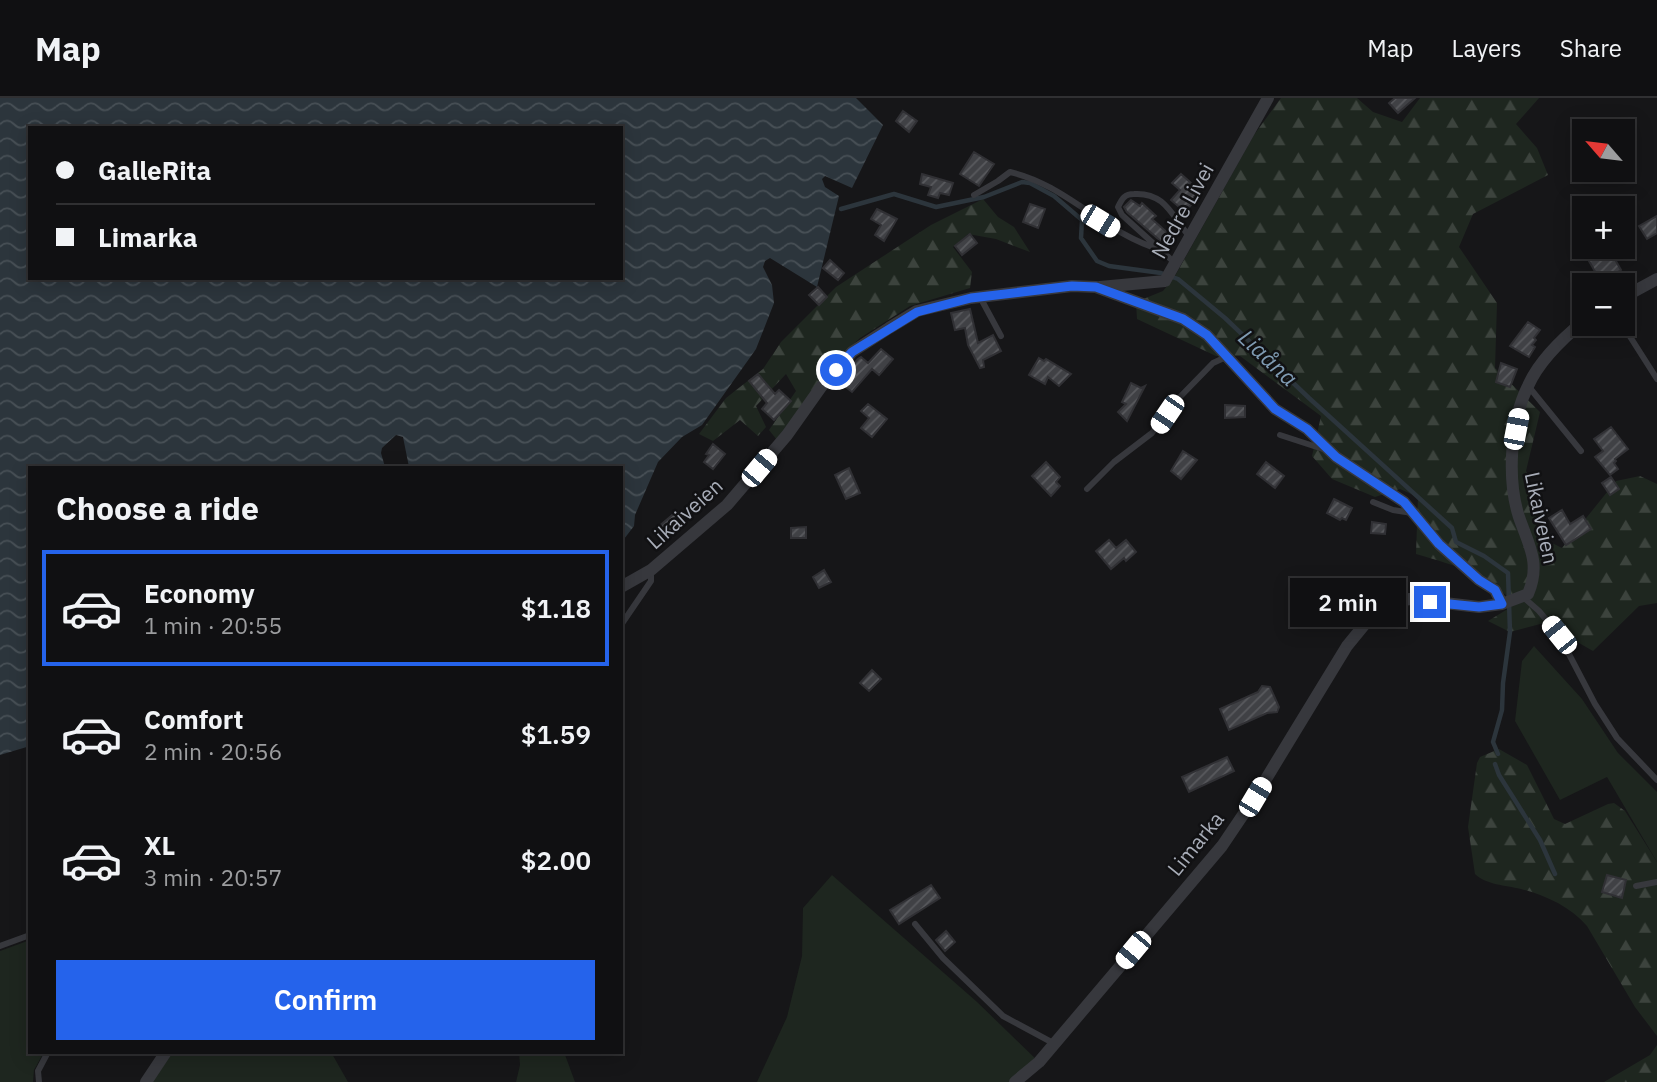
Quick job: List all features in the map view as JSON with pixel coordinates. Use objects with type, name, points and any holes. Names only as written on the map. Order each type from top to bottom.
[{"type":"street","name":"Nedre Livei","points":[[1096,287],[1166,281],[1268,98]]},
{"type":"street","points":[[1635,291],[1657,279]]},
{"type":"street","name":"Likaiveien","points":[[623,586],[651,570],[727,505],[852,352],[917,312],[980,297],[1072,286],[1096,287],[1183,319],[1207,335],[1275,409],[1307,429],[1365,478],[1404,502],[1439,544],[1479,580],[1495,590],[1502,604]]},
{"type":"street","name":"Likaiveien","points":[[1523,597],[1528,594],[1535,569],[1530,543],[1519,516],[1511,471],[1520,410],[1528,385],[1572,331]]},
{"type":"street","points":[[1502,604],[1523,597]]},
{"type":"street","name":"Limarka","points":[[1015,1082],[1055,1044],[1222,846],[1347,646],[1374,613],[1391,602],[1410,599],[1479,607],[1502,604]]},
{"type":"street","points":[[146,1082],[165,1054]]},
{"type":"lane","points":[[974,195],[1010,172],[1023,175],[1057,191],[1119,233],[1161,250]]},
{"type":"lane","points":[[1176,264],[1122,215],[1118,207],[1122,198],[1128,194],[1152,195],[1174,213],[1190,238]]},
{"type":"lane","points":[[980,297],[1001,336]]},
{"type":"lane","points":[[1630,336],[1657,379]]},
{"type":"lane","points":[[1087,489],[1114,462],[1152,433],[1177,400],[1209,367],[1227,356]]},
{"type":"lane","points":[[1528,385],[1581,451]]},
{"type":"lane","points":[[1280,435],[1329,450]]},
{"type":"lane","points":[[1373,502],[1394,510],[1413,513]]},
{"type":"lane","points":[[623,622],[651,581],[651,570]]},
{"type":"lane","points":[[1523,597],[1559,635],[1595,704],[1617,738],[1657,780]]},
{"type":"lane","points":[[1636,886],[1657,882]]},
{"type":"lane","points":[[915,924],[943,958],[1003,1016],[1055,1044]]},
{"type":"lane","points":[[0,946],[28,935]]},
{"type":"lane","points":[[39,1082],[38,1071],[47,1054]]},
{"type":"green space","points":[[1281,98],[1357,98],[1373,112],[1402,122],[1420,98],[1539,98],[1516,124],[1537,148],[1548,175],[1473,214],[1459,247],[1497,303],[1495,368],[1540,412],[1526,471],[1548,541],[1562,548],[1616,481],[1640,476],[1657,484],[1657,603],[1639,606],[1593,651],[1544,623],[1510,632],[1488,621],[1516,604],[1481,577],[1416,554],[1418,497],[1400,489],[1375,497],[1332,479],[1312,456],[1321,416],[1240,356],[1216,356],[1137,319],[1136,302],[1163,291],[1175,276],[1254,135]]},
{"type":"green space","points":[[983,199],[998,217],[1014,227],[1030,252],[996,239],[968,234],[953,247],[972,272],[970,288],[910,306],[860,338],[829,367],[777,440],[769,430],[796,391],[786,374],[756,406],[766,427],[758,436],[740,420],[713,441],[699,434],[726,398],[763,369],[781,342],[836,287],[931,225]]},
{"type":"green space","points":[[1534,646],[1582,699],[1618,753],[1657,792],[1657,862],[1607,777],[1560,800],[1515,721],[1522,661]]},
{"type":"green space","points":[[1499,749],[1527,765],[1554,819],[1565,824],[1614,803],[1625,811],[1657,862],[1657,1036],[1635,1007],[1581,919],[1548,898],[1491,883],[1475,874],[1468,827],[1477,763],[1480,757]]},
{"type":"green space","points":[[832,875],[976,1001],[1039,1062],[1015,1082],[757,1082],[787,1017],[802,956],[803,908]]},
{"type":"green space","points":[[28,941],[28,1054],[43,1054],[34,1070],[33,1082],[0,1082],[0,951]]},
{"type":"green space","points":[[1657,1045],[1657,1082],[1604,1082],[1650,1055]]},
{"type":"green space","points":[[172,1054],[332,1054],[348,1082],[152,1082]]},
{"type":"green space","points":[[519,1054],[565,1054],[575,1082],[516,1082]]},
{"type":"water","points":[[0,98],[856,98],[883,125],[852,188],[825,176],[822,179],[825,187],[839,196],[817,287],[770,258],[765,261],[763,267],[772,285],[774,303],[756,349],[702,425],[682,437],[658,462],[635,515],[634,526],[623,540],[623,466],[409,466],[403,437],[396,435],[382,448],[385,466],[28,466],[28,747],[0,755]]},
{"type":"building","points":[[1395,98],[1415,98],[1398,113],[1389,103]]},
{"type":"building","points":[[903,111],[917,121],[909,132],[896,121]]},
{"type":"building","points":[[974,152],[994,164],[979,186],[960,174]]},
{"type":"building","points":[[922,174],[953,183],[949,195],[940,193],[938,198],[928,195],[931,187],[920,184]]},
{"type":"building","points":[[1181,174],[1191,183],[1188,187],[1196,195],[1196,199],[1185,212],[1171,200],[1180,190],[1172,183]]},
{"type":"building","points":[[1131,200],[1140,206],[1142,203],[1156,216],[1152,219],[1170,235],[1163,243],[1127,212],[1124,207]]},
{"type":"building","points":[[1030,204],[1045,209],[1038,228],[1023,222]]},
{"type":"building","points":[[877,209],[897,219],[884,241],[875,235],[881,225],[871,219]]},
{"type":"building","points":[[1657,216],[1657,233],[1647,239],[1639,226]]},
{"type":"building","points":[[970,234],[977,243],[962,255],[955,246]]},
{"type":"building","points":[[1588,259],[1615,259],[1621,270],[1616,273],[1596,273]]},
{"type":"building","points":[[830,260],[844,273],[838,280],[823,268]]},
{"type":"building","points":[[818,287],[827,297],[819,305],[809,295]]},
{"type":"building","points":[[970,309],[978,343],[993,335],[1001,351],[983,360],[984,367],[980,368],[968,345],[965,328],[955,330],[951,313]]},
{"type":"building","points":[[1528,322],[1540,330],[1534,338],[1536,340],[1532,345],[1535,347],[1529,357],[1510,346]]},
{"type":"building","points":[[881,349],[893,359],[879,375],[872,369],[852,392],[838,381],[858,359],[861,357],[868,363]]},
{"type":"building","points":[[1039,358],[1044,361],[1046,359],[1071,374],[1059,386],[1048,377],[1045,384],[1029,375]]},
{"type":"building","points":[[1501,363],[1517,369],[1510,387],[1496,382]]},
{"type":"building","points":[[758,374],[775,394],[779,390],[791,401],[774,420],[762,409],[767,403],[749,381]]},
{"type":"building","points":[[1131,383],[1141,388],[1145,386],[1127,421],[1118,412],[1126,404],[1122,402]]},
{"type":"building","points":[[868,404],[887,419],[872,437],[861,428],[869,418],[861,411]]},
{"type":"building","points":[[1225,405],[1245,406],[1245,417],[1225,418]]},
{"type":"building","points":[[1611,427],[1628,449],[1615,459],[1614,463],[1618,469],[1610,475],[1595,457],[1603,451],[1594,439]]},
{"type":"building","points":[[713,444],[725,454],[713,469],[704,462]]},
{"type":"building","points":[[1183,451],[1197,460],[1181,479],[1171,471]]},
{"type":"building","points":[[1046,462],[1060,477],[1056,482],[1060,486],[1051,496],[1032,476]]},
{"type":"building","points":[[1266,462],[1284,476],[1275,488],[1257,474]]},
{"type":"building","points":[[849,468],[860,493],[846,499],[835,475]]},
{"type":"building","points":[[1611,477],[1619,489],[1610,495],[1602,483]]},
{"type":"building","points":[[1334,499],[1352,508],[1346,520],[1327,513]]},
{"type":"building","points":[[1562,510],[1570,524],[1583,516],[1591,529],[1566,545],[1549,518]]},
{"type":"building","points":[[677,511],[685,519],[666,535],[658,527]]},
{"type":"building","points":[[1372,522],[1386,524],[1385,534],[1371,533]]},
{"type":"building","points":[[806,527],[806,538],[791,538],[791,528]]},
{"type":"building","points":[[1109,540],[1116,548],[1126,540],[1136,552],[1111,569],[1096,551]]},
{"type":"building","points":[[824,570],[831,582],[819,588],[813,577]]},
{"type":"building","points":[[872,670],[881,679],[869,691],[860,683]]},
{"type":"building","points":[[1262,686],[1270,687],[1279,707],[1277,712],[1267,713],[1229,730],[1220,709],[1258,692]]},
{"type":"building","points":[[1227,757],[1234,771],[1189,792],[1182,777]]},
{"type":"building","points":[[1607,875],[1626,880],[1622,898],[1602,892]]},
{"type":"building","points":[[931,885],[940,898],[899,924],[890,910]]},
{"type":"building","points":[[946,931],[955,942],[945,951],[936,940]]},
{"type":"waterway","name":"Liaåna","points":[[841,209],[894,194],[936,207],[984,197],[1022,182],[1030,183],[1054,196],[1082,220],[1081,238],[1097,261],[1109,266],[1161,273],[1178,279],[1225,318],[1452,528],[1456,542],[1484,556],[1508,573],[1510,632],[1502,710],[1493,742],[1498,754]]},
{"type":"waterway","name":"Liaåna","points":[[1495,764],[1499,775],[1540,840],[1555,874]]},
{"type":"route","points":[[836,370],[852,352],[917,312],[971,298],[1072,286],[1096,287],[1183,319],[1207,335],[1275,409],[1307,429],[1336,457],[1365,478],[1404,502],[1439,544],[1479,580],[1495,590],[1502,604],[1479,607],[1430,602]]}]
